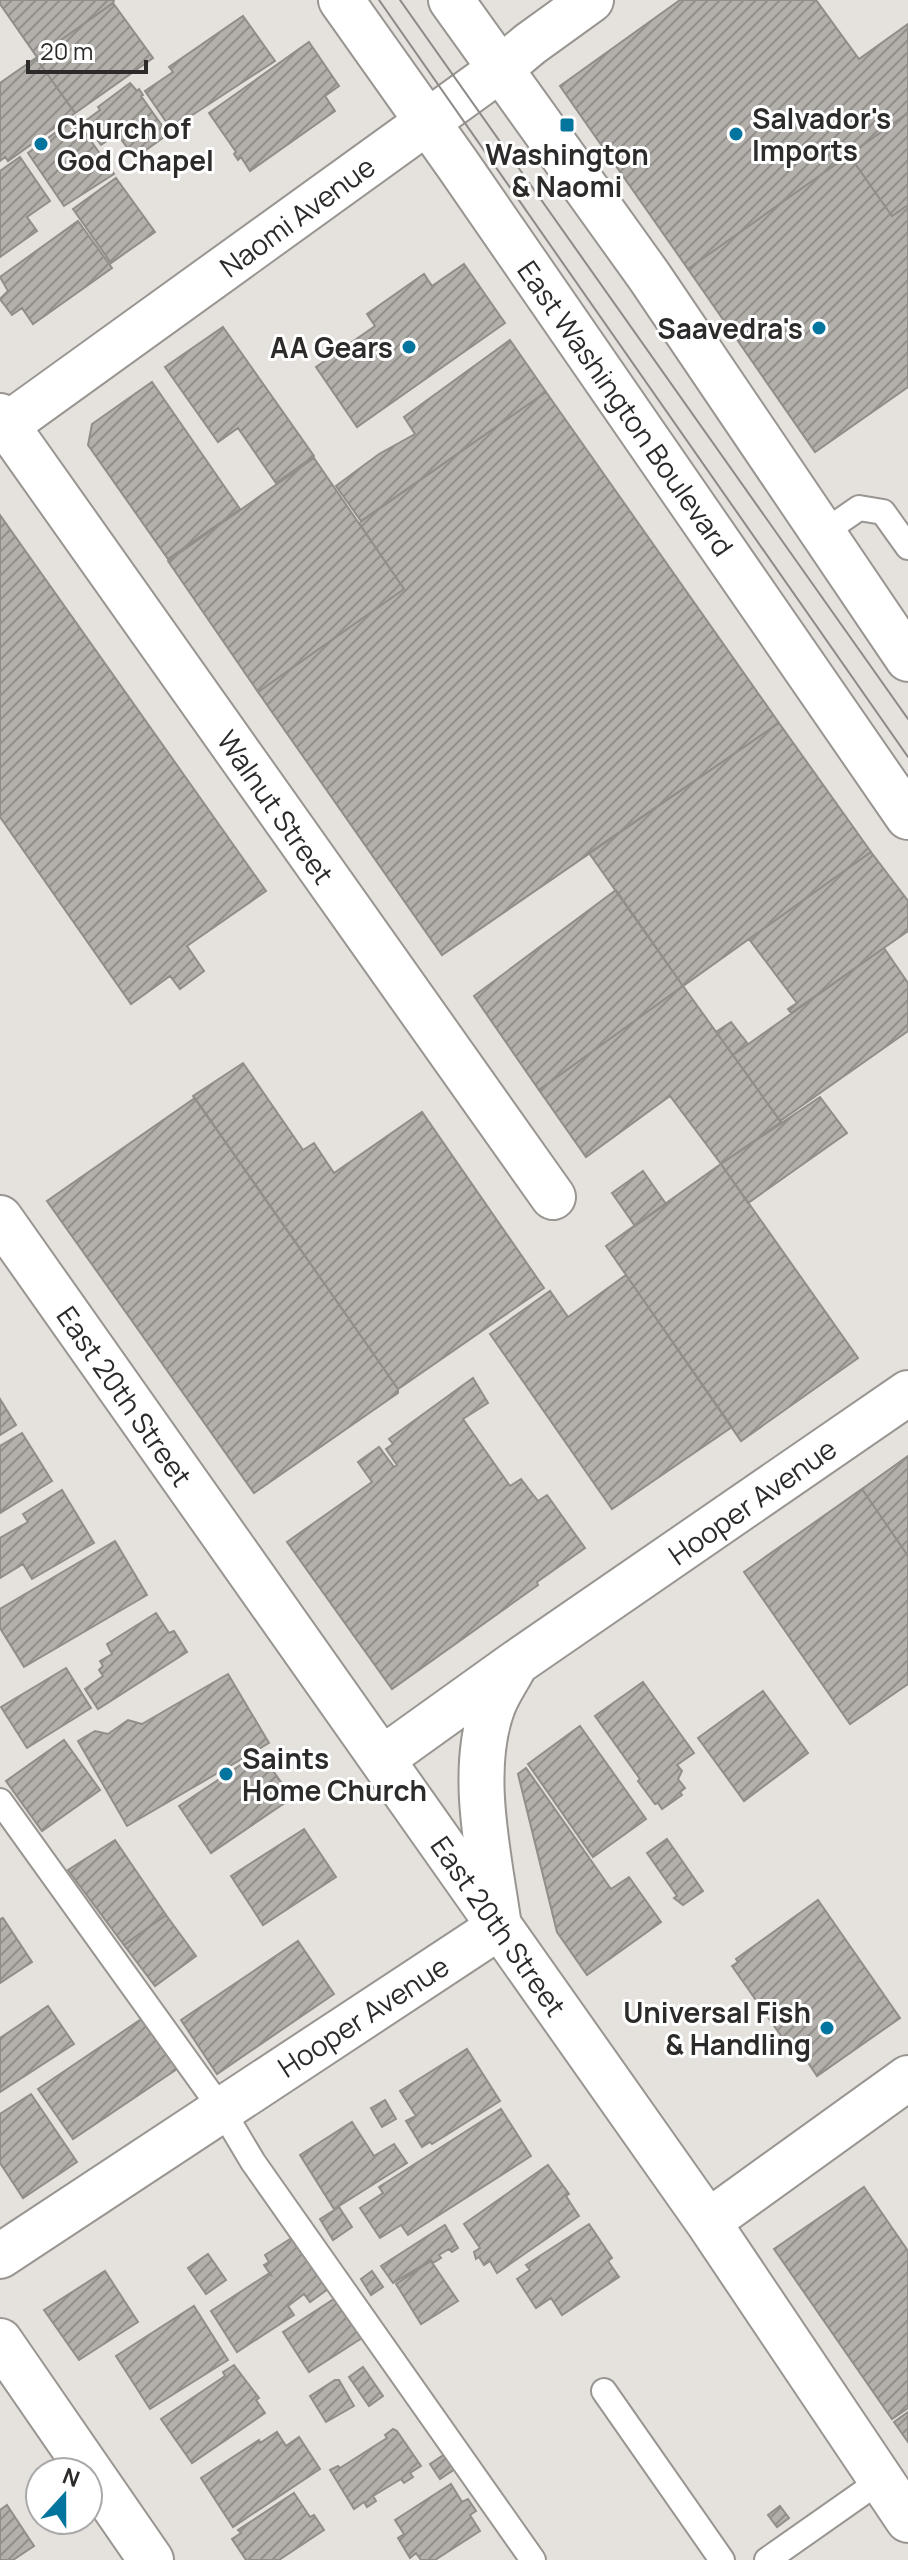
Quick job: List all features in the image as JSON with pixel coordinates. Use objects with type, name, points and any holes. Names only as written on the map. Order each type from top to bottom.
[{"type":"street","name":"East Washington Boulevard","points":[[341,0],[908,817]]},
{"type":"street","points":[[451,0],[649,276],[908,659]]},
{"type":"street","name":"Naomi Avenue","points":[[2,424],[499,70],[591,0]]},
{"type":"street","name":"Walnut Street","points":[[2,424],[553,1197]]},
{"type":"street","name":"East 20th Street","points":[[0,1218],[708,2222],[908,2520]]},
{"type":"street","name":"Hooper Avenue","points":[[382,1759],[908,1393]]},
{"type":"street","name":"Hooper Avenue","points":[[0,2256],[499,1927],[483,1811],[483,1745],[493,1706],[516,1663]]},
{"type":"street","points":[[708,2222],[908,2078]]},
{"type":"street","points":[[0,2341],[151,2560]]},
{"type":"lane","points":[[823,533],[859,508],[883,512],[908,547]]},
{"type":"lane","points":[[0,1801],[222,2110],[253,2162],[533,2560]]},
{"type":"lane","points":[[604,2391],[722,2560]]},
{"type":"lane","points":[[767,2560],[881,2480]]},
{"type":"building","points":[[0,0],[114,0],[37,57]]},
{"type":"building","name":"Salvador's Imports","points":[[680,0],[816,0],[859,59],[908,24],[908,113],[688,269],[560,86]]},
{"type":"building","points":[[113,3],[153,58],[75,113],[36,58]]},
{"type":"building","points":[[243,16],[275,61],[171,129],[145,91],[173,72],[169,67]]},
{"type":"building","points":[[309,42],[339,86],[325,96],[335,111],[250,171],[241,157],[238,160],[234,154],[236,152],[209,113]]},
{"type":"building","points":[[36,58],[75,113],[8,161],[5,157],[0,161],[0,83]]},
{"type":"building","points":[[130,83],[137,91],[139,89],[168,134],[135,158],[117,134],[101,145],[84,122]]},
{"type":"building","points":[[908,113],[908,205],[892,216],[849,155]]},
{"type":"building","points":[[75,118],[114,174],[64,206],[28,153]]},
{"type":"building","name":"Saavedra's","points":[[849,155],[892,216],[908,205],[908,387],[815,452],[688,269]]},
{"type":"building","points":[[20,157],[50,201],[27,217],[37,231],[0,257],[0,171]]},
{"type":"building","points":[[116,178],[155,232],[111,263],[73,209]]},
{"type":"building","points":[[78,221],[112,268],[33,324],[22,308],[12,315],[0,299],[8,291],[0,277]]},
{"type":"building","name":"AA Gears","points":[[464,264],[505,323],[357,427],[316,367],[375,326],[367,314],[424,274],[432,286]]},
{"type":"building","points":[[223,327],[314,456],[276,483],[238,428],[218,442],[165,367]]},
{"type":"building","points":[[510,340],[546,392],[361,521],[336,486],[379,454],[415,434],[404,417]]},
{"type":"building","points":[[152,382],[240,509],[168,559],[88,445],[92,424]]},
{"type":"building","points":[[546,392],[779,723],[442,955],[258,692],[404,589],[359,523]]},
{"type":"building","points":[[314,458],[404,589],[258,692],[168,561]]},
{"type":"building","points":[[0,515],[266,891],[187,946],[204,971],[180,989],[170,976],[131,1004],[0,817]]},
{"type":"building","points":[[779,723],[871,852],[683,986],[589,853]]},
{"type":"building","points":[[871,852],[908,901],[908,931],[791,1013],[788,1009],[797,1003],[749,939]]},
{"type":"building","points":[[616,890],[683,986],[539,1090],[474,996]]},
{"type":"building","points":[[884,948],[908,983],[908,1031],[780,1121],[733,1055]]},
{"type":"building","points":[[683,986],[781,1122],[721,1164],[670,1096],[586,1157],[539,1090]]},
{"type":"building","points":[[731,1022],[748,1044],[733,1055],[716,1032]]},
{"type":"building","points":[[243,1063],[303,1150],[314,1143],[334,1173],[422,1112],[544,1288],[398,1389],[193,1096]]},
{"type":"building","points":[[820,1097],[847,1133],[748,1203],[721,1164]]},
{"type":"building","points":[[195,1098],[398,1389],[398,1393],[254,1493],[47,1201]]},
{"type":"building","points":[[721,1164],[858,1358],[741,1441],[606,1246]]},
{"type":"building","points":[[643,1171],[666,1204],[635,1226],[612,1193]]},
{"type":"building","points":[[626,1275],[732,1427],[612,1509],[490,1334],[550,1291],[568,1317]]},
{"type":"building","points":[[473,1378],[488,1403],[463,1419],[510,1486],[521,1479],[538,1501],[547,1495],[585,1548],[392,1689],[287,1542],[372,1482],[358,1462],[379,1447],[394,1467],[397,1465],[386,1449],[393,1444],[389,1439]]},
{"type":"building","points":[[0,1399],[16,1425],[0,1435]]},
{"type":"building","points":[[22,1433],[52,1481],[0,1513],[0,1446]]},
{"type":"building","points":[[908,1456],[908,1556],[862,1489]]},
{"type":"building","points":[[862,1489],[908,1556],[908,1684],[850,1724],[744,1572]]},
{"type":"building","points":[[62,1490],[94,1543],[32,1579],[23,1564],[0,1578],[0,1538],[28,1522],[23,1514]]},
{"type":"building","points":[[115,1541],[147,1595],[24,1667],[0,1628],[0,1609]]},
{"type":"building","points":[[156,1613],[169,1633],[174,1631],[187,1652],[98,1709],[85,1689],[103,1676],[99,1670],[103,1666],[100,1661],[112,1654],[107,1644]]},
{"type":"building","points":[[66,1668],[91,1708],[27,1748],[1,1707]]},
{"type":"building","points":[[228,1674],[269,1743],[127,1826],[78,1741],[95,1731],[108,1734],[128,1720],[142,1724]]},
{"type":"building","points":[[643,1682],[694,1753],[677,1765],[682,1771],[678,1779],[685,1788],[680,1792],[682,1795],[662,1809],[638,1781],[640,1779],[595,1716]]},
{"type":"building","points":[[763,1691],[808,1753],[744,1801],[698,1738]]},
{"type":"building","points":[[580,1726],[646,1819],[593,1857],[528,1764]]},
{"type":"building","points":[[64,1740],[100,1790],[42,1831],[6,1781]]},
{"type":"building","points":[[260,1752],[292,1798],[211,1853],[179,1806]]},
{"type":"building","points":[[526,1768],[611,1889],[629,1877],[661,1922],[587,1975],[557,1932],[518,1774]]},
{"type":"building","points":[[304,1829],[336,1877],[263,1925],[231,1876]]},
{"type":"building","points":[[667,1839],[703,1891],[683,1905],[674,1898],[677,1896],[647,1853]]},
{"type":"building","points":[[115,1840],[166,1915],[124,1945],[68,1870]]},
{"type":"building","points":[[818,1900],[900,2018],[817,2076],[797,2046],[791,2050],[732,1966],[738,1962],[736,1959]]},
{"type":"building","points":[[166,1915],[196,1956],[155,1986],[124,1945]]},
{"type":"building","points":[[3,1918],[32,1962],[0,1983],[0,1919]]},
{"type":"building","points":[[298,1941],[334,1994],[217,2074],[181,2020]]},
{"type":"building","points":[[48,2006],[74,2044],[0,2092],[0,2038]]},
{"type":"building","points":[[143,2018],[177,2069],[73,2139],[38,2089]]},
{"type":"building","points":[[467,2049],[500,2101],[432,2144],[430,2142],[422,2147],[406,2121],[416,2116],[400,2091]]},
{"type":"building","points":[[31,2094],[77,2162],[23,2198],[0,2163],[0,2114]]},
{"type":"building","points":[[385,2100],[396,2119],[382,2127],[371,2108]]},
{"type":"building","points":[[501,2109],[531,2156],[408,2235],[401,2225],[380,2238],[360,2208],[383,2193],[379,2187]]},
{"type":"building","points":[[352,2122],[374,2156],[394,2144],[407,2163],[334,2209],[300,2155]]},
{"type":"building","points":[[548,2165],[569,2194],[566,2196],[579,2216],[497,2273],[490,2261],[484,2265],[479,2257],[476,2259],[474,2252],[480,2248],[464,2224]]},
{"type":"building","points":[[864,2187],[908,2251],[908,2408],[892,2419],[774,2249]]},
{"type":"building","points":[[339,2207],[352,2227],[333,2240],[320,2219]]},
{"type":"building","points":[[589,2224],[612,2258],[608,2261],[619,2277],[562,2315],[551,2298],[536,2308],[517,2279],[530,2270],[526,2265]]},
{"type":"building","points":[[445,2225],[458,2248],[452,2252],[449,2249],[433,2263],[431,2260],[393,2283],[381,2266]]},
{"type":"building","points":[[293,2237],[328,2289],[310,2302],[304,2294],[288,2306],[294,2315],[237,2352],[211,2311],[268,2274],[271,2275],[264,2265],[269,2262],[265,2255]]},
{"type":"building","points":[[208,2254],[226,2280],[206,2294],[188,2268]]},
{"type":"building","points":[[431,2261],[458,2301],[421,2324],[396,2284]]},
{"type":"building","points":[[105,2271],[138,2322],[79,2360],[44,2310]]},
{"type":"building","points":[[372,2271],[383,2287],[371,2295],[361,2279]]},
{"type":"building","points":[[337,2297],[362,2338],[309,2372],[283,2332]]},
{"type":"building","points":[[194,2306],[228,2360],[150,2409],[116,2356]]},
{"type":"building","points":[[234,2365],[259,2398],[256,2400],[265,2413],[192,2463],[161,2419],[225,2376],[223,2372]]},
{"type":"building","points":[[363,2367],[383,2396],[369,2406],[349,2377]]},
{"type":"building","points":[[339,2380],[354,2406],[326,2422],[310,2396]]},
{"type":"building","points":[[908,2412],[908,2442],[894,2422]]},
{"type":"building","points":[[393,2429],[421,2466],[410,2473],[413,2477],[404,2483],[401,2479],[373,2496],[376,2501],[367,2507],[364,2502],[354,2509],[330,2470],[340,2468],[387,2438],[385,2435]]},
{"type":"building","points":[[277,2432],[286,2446],[299,2437],[320,2469],[233,2527],[201,2478],[259,2440],[260,2443]]},
{"type":"building","points":[[445,2454],[455,2469],[440,2479],[430,2464]]},
{"type":"building","points":[[451,2484],[462,2502],[468,2499],[476,2511],[470,2515],[480,2531],[435,2560],[421,2560],[416,2553],[410,2558],[398,2538],[404,2534],[395,2520]]},
{"type":"building","points":[[294,2493],[310,2517],[314,2515],[324,2530],[279,2560],[246,2560],[232,2539],[241,2533],[238,2530]]},
{"type":"building","points":[[7,2505],[24,2531],[24,2536],[27,2536],[34,2546],[13,2560],[0,2560],[0,2510]]},
{"type":"building","points":[[780,2506],[789,2518],[777,2527],[768,2515]]},
{"type":"tram line","points":[[379,0],[908,757]]},
{"type":"tram line","points":[[400,0],[908,719]]},
{"type":"place","name":"Washington & Naomi","points":[[567,125]]},
{"type":"place","name":"Salvador's Imports","points":[[736,134]]},
{"type":"place","name":"Church of God Chapel","points":[[41,144]]},
{"type":"place","name":"Saavedra's","points":[[819,328]]},
{"type":"place","name":"AA Gears","points":[[409,347]]},
{"type":"place","name":"Saints Home Church","points":[[226,1774]]},
{"type":"place","name":"Universal Fish & Handling","points":[[827,2028]]}]
